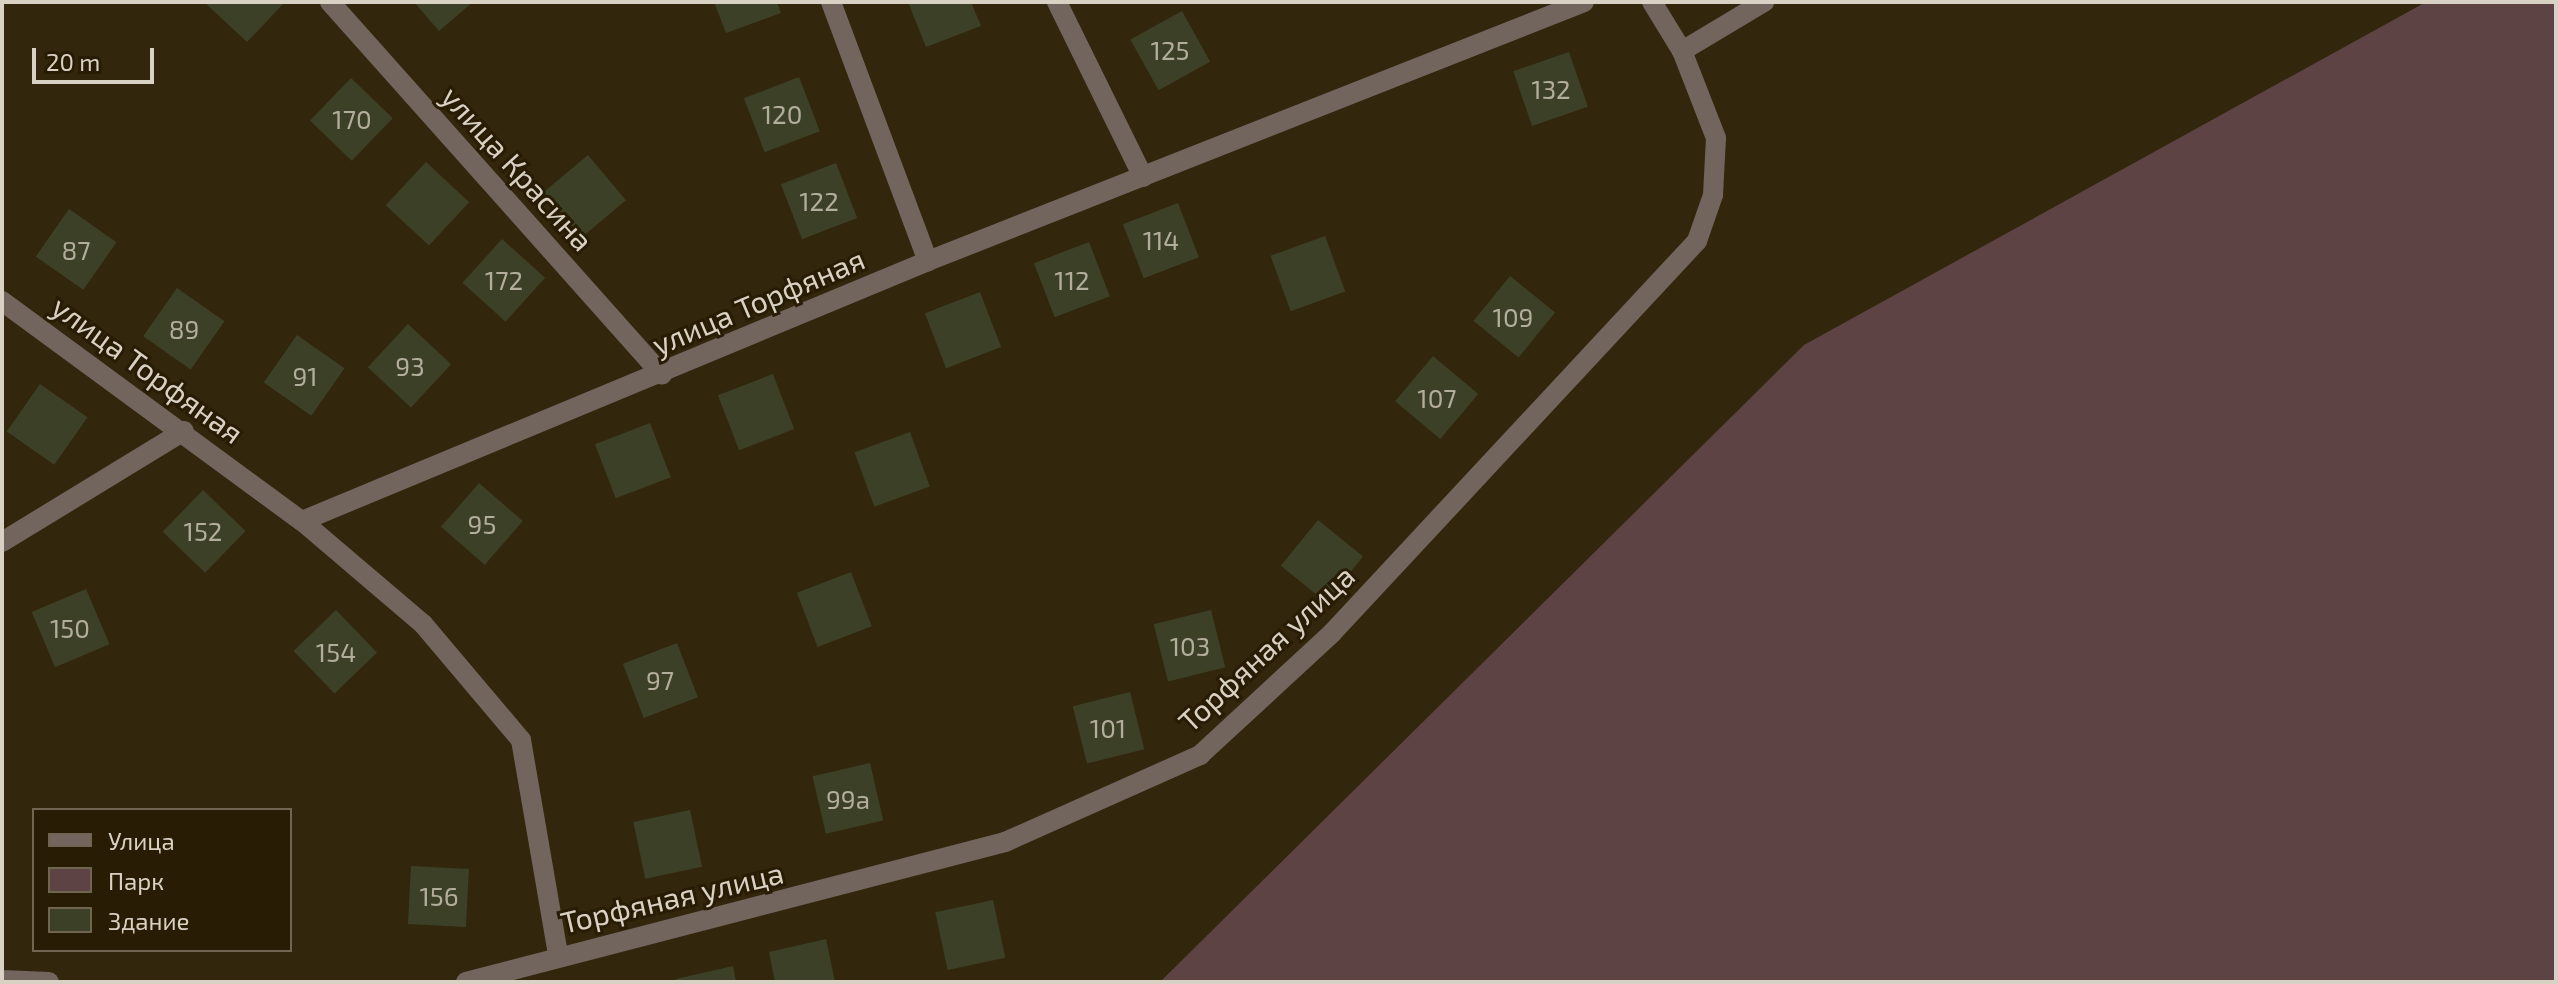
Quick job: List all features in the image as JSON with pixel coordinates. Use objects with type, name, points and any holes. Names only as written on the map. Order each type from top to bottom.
[{"type":"street","name":"улица Красина","points":[[330,2],[662,374]]},
{"type":"street","points":[[831,2],[928,261]]},
{"type":"street","points":[[1057,2],[1143,177]]},
{"type":"street","name":"улица Торфяная","points":[[2,301],[184,431],[302,521],[928,261],[1584,2]]},
{"type":"street","points":[[1652,2],[1682,51],[1764,2]]},
{"type":"street","name":"Торфяная улица","points":[[466,982],[558,955],[1005,842],[1200,755],[1332,633],[1668,279],[1697,241],[1713,195],[1716,138],[1682,51]]},
{"type":"street","points":[[2,542],[184,431]]},
{"type":"street","points":[[302,521],[423,624],[521,740],[558,955]]},
{"type":"street","points":[[2,980],[49,982]]},
{"type":"green space","points":[[2426,2],[2556,2],[2556,982],[1160,982],[1804,345]]},
{"type":"building","points":[[204,2],[285,2],[247,42]]},
{"type":"building","points":[[414,2],[473,2],[439,31]]},
{"type":"building","points":[[714,2],[777,2],[781,13],[726,33]]},
{"type":"building","points":[[908,2],[971,2],[981,26],[926,47]]},
{"type":"building","points":[[1182,11],[1210,62],[1159,90],[1130,40]]},
{"type":"building","points":[[1569,52],[1588,107],[1532,126],[1513,71]]},
{"type":"building","points":[[799,77],[820,131],[765,152],[744,98]]},
{"type":"building","points":[[351,78],[393,118],[352,161],[310,120]]},
{"type":"building","points":[[588,155],[626,200],[581,237],[544,192]]},
{"type":"building","points":[[426,162],[469,202],[429,245],[386,205]]},
{"type":"building","points":[[836,163],[857,218],[802,239],[781,184]]},
{"type":"building","points":[[1178,203],[1199,257],[1144,278],[1123,224]]},
{"type":"building","points":[[69,209],[117,242],[83,290],[36,257]]},
{"type":"building","points":[[1325,236],[1345,291],[1291,311],[1270,256]]},
{"type":"building","points":[[502,239],[545,278],[506,322],[463,283]]},
{"type":"building","points":[[1089,242],[1110,296],[1055,317],[1034,263]]},
{"type":"building","points":[[1510,276],[1555,313],[1519,358],[1473,321]]},
{"type":"building","points":[[177,288],[225,321],[191,370],[143,336]]},
{"type":"building","points":[[980,292],[1001,347],[946,368],[925,313]]},
{"type":"building","points":[[408,324],[451,364],[411,407],[368,367]]},
{"type":"building","points":[[297,335],[345,368],[311,416],[264,383]]},
{"type":"building","points":[[1433,356],[1478,394],[1440,439],[1395,401]]},
{"type":"building","points":[[773,374],[794,429],[739,450],[718,395]]},
{"type":"building","points":[[40,384],[88,417],[54,465],[7,432]]},
{"type":"building","points":[[650,423],[671,477],[616,498],[595,444]]},
{"type":"building","points":[[910,432],[930,487],[874,507],[855,452]]},
{"type":"building","points":[[479,483],[523,521],[485,565],[441,527]]},
{"type":"building","points":[[203,490],[245,531],[205,573],[163,532]]},
{"type":"building","points":[[1318,520],[1363,557],[1326,602],[1281,566]]},
{"type":"building","points":[[851,572],[872,626],[818,647],[797,593]]},
{"type":"building","points":[[86,589],[109,644],[55,667],[32,612]]},
{"type":"building","points":[[336,610],[377,652],[335,693],[294,651]]},
{"type":"building","points":[[1211,610],[1225,667],[1168,682],[1154,624]]},
{"type":"building","points":[[677,643],[698,697],[644,718],[623,664]]},
{"type":"building","points":[[1130,692],[1144,749],[1087,764],[1073,706]]},
{"type":"building","points":[[870,763],[883,820],[826,834],[813,776]]},
{"type":"building","points":[[690,810],[702,867],[645,879],[633,822]]},
{"type":"building","points":[[411,866],[469,869],[466,927],[408,924]]},
{"type":"building","points":[[993,900],[1005,958],[948,970],[935,912]]},
{"type":"building","points":[[826,939],[835,982],[775,982],[769,952]]},
{"type":"building","points":[[733,966],[736,982],[677,982],[676,979]]}]
